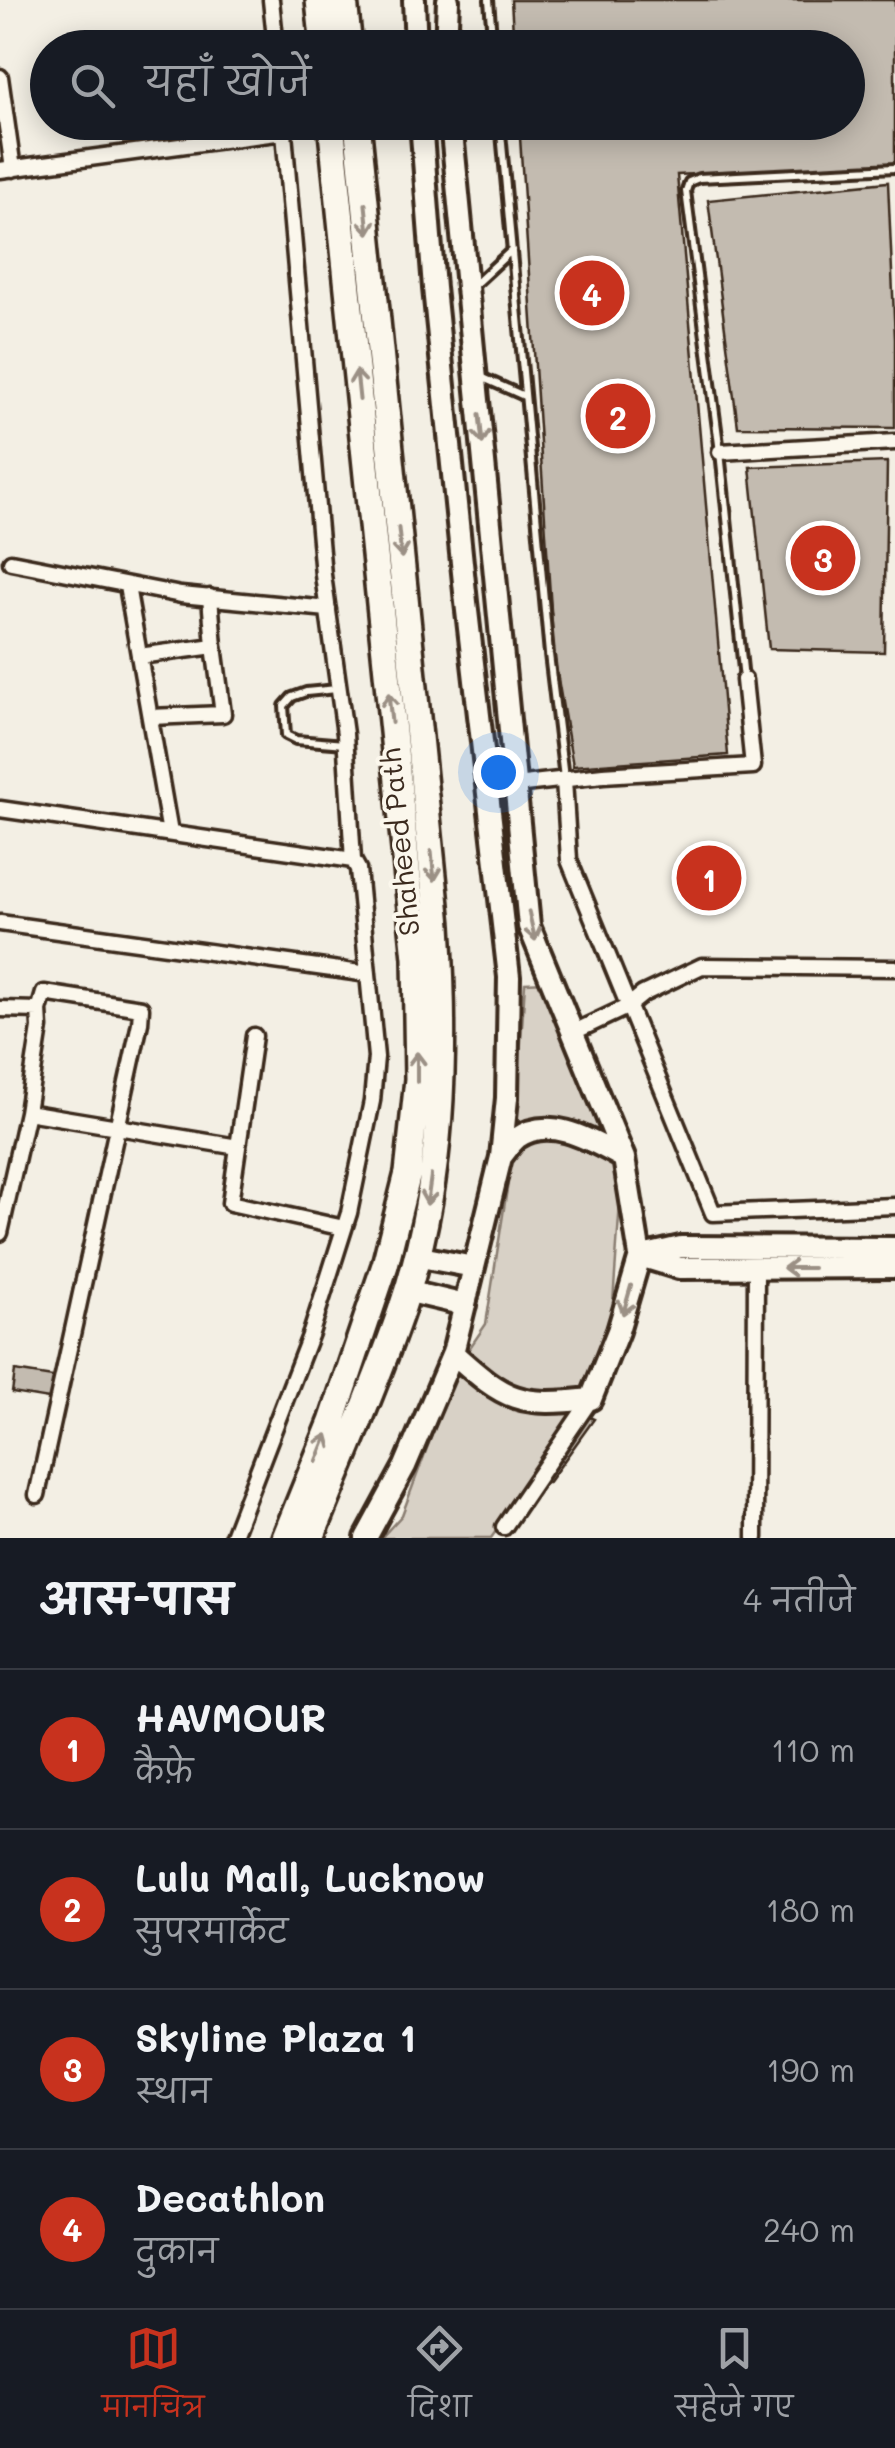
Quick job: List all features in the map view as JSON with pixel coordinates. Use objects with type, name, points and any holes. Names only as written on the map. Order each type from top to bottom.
[{"type":"highway","points":[[319,0],[322,30]]},
{"type":"highway","points":[[344,0],[347,30]]},
{"type":"highway","name":"Shaheed Path","points":[[285,1538],[332,1422],[384,1266],[408,1173],[418,1079],[416,958],[333,140]]},
{"type":"highway","name":"Shaheed Path","points":[[311,1538],[406,1291],[415,1256],[428,1200],[441,1098],[444,1017],[359,140]]},
{"type":"street","points":[[272,0],[274,30]]},
{"type":"street","points":[[414,0],[415,30]]},
{"type":"street","points":[[447,30],[448,0]]},
{"type":"street","points":[[0,77],[6,170],[222,140]]},
{"type":"street","points":[[232,1538],[305,1350],[344,1228],[372,1102],[376,1058],[354,860],[346,744],[328,609],[285,140]]},
{"type":"street","points":[[366,1538],[404,1466],[453,1354],[501,1157],[507,1098],[509,977],[462,566],[423,140]]},
{"type":"street","points":[[453,140],[529,926],[624,1158],[640,1256],[618,1331],[591,1399],[504,1527]]},
{"type":"street","points":[[720,452],[895,442]]},
{"type":"street","points":[[11,562],[127,586],[328,609]]},
{"type":"street","points":[[127,586],[170,833]]},
{"type":"street","points":[[150,717],[223,714],[210,597]]},
{"type":"street","points":[[140,656],[214,646]]},
{"type":"street","points":[[516,785],[752,766],[744,680]]},
{"type":"street","points":[[564,780],[570,860],[713,1213],[895,1206]]},
{"type":"street","points":[[0,809],[354,860]]},
{"type":"street","points":[[0,922],[368,974]]},
{"type":"street","points":[[574,1032],[702,966],[895,968]]},
{"type":"street","points":[[0,1233],[26,1112],[40,1028],[38,1010],[44,993],[141,1008],[37,1495]]},
{"type":"street","points":[[0,1009],[38,1010]]},
{"type":"street","points":[[254,1036],[230,1203],[344,1228]]},
{"type":"street","points":[[26,1112],[238,1147]]},
{"type":"street","points":[[501,1157],[516,1138],[554,1129],[587,1138],[624,1158]]},
{"type":"street","points":[[640,1256],[681,1247],[895,1248]]},
{"type":"street","points":[[415,1256],[474,1267]]},
{"type":"street","points":[[640,1256],[678,1268],[895,1267]]},
{"type":"street","points":[[755,1538],[756,1268]]},
{"type":"street","points":[[406,1291],[465,1306]]},
{"type":"street","points":[[453,1354],[514,1400],[536,1403],[591,1399]]},
{"type":"lane","points":[[489,0],[492,30]]},
{"type":"lane","points":[[502,140],[548,654],[564,780]]},
{"type":"lane","points":[[744,680],[720,452],[686,191],[690,182],[699,178],[895,168]]},
{"type":"lane","points":[[468,292],[512,250]]},
{"type":"lane","points":[[476,374],[525,396]]},
{"type":"lane","points":[[339,689],[292,697],[284,706],[284,727],[286,735],[296,740],[346,744]]},
{"type":"shaded area","points":[[546,982],[622,1173],[609,1361],[560,1441],[491,1538],[381,1538],[402,1515],[458,1365],[486,1324],[514,1144],[525,983]]},
{"type":"building","points":[[511,0],[895,0],[895,164],[677,175],[728,755],[573,766],[554,656],[520,140],[865,140],[865,30],[513,30]]},
{"type":"building","points":[[888,182],[895,428],[738,427],[708,200]]},
{"type":"building","points":[[887,462],[884,652],[769,649],[750,467]]},
{"type":"building","points":[[15,1371],[59,1378],[55,1400],[12,1393]]},
{"type":"building","points":[[578,1412],[594,1419],[548,1483],[536,1479]]},
{"type":"place","name":"Decathlon","points":[[592,293]]},
{"type":"place","name":"Lulu Mall, Lucknow","points":[[618,416]]},
{"type":"place","name":"Skyline Plaza 1","points":[[823,558]]},
{"type":"place","name":"HAVMOUR","points":[[709,878]]}]
